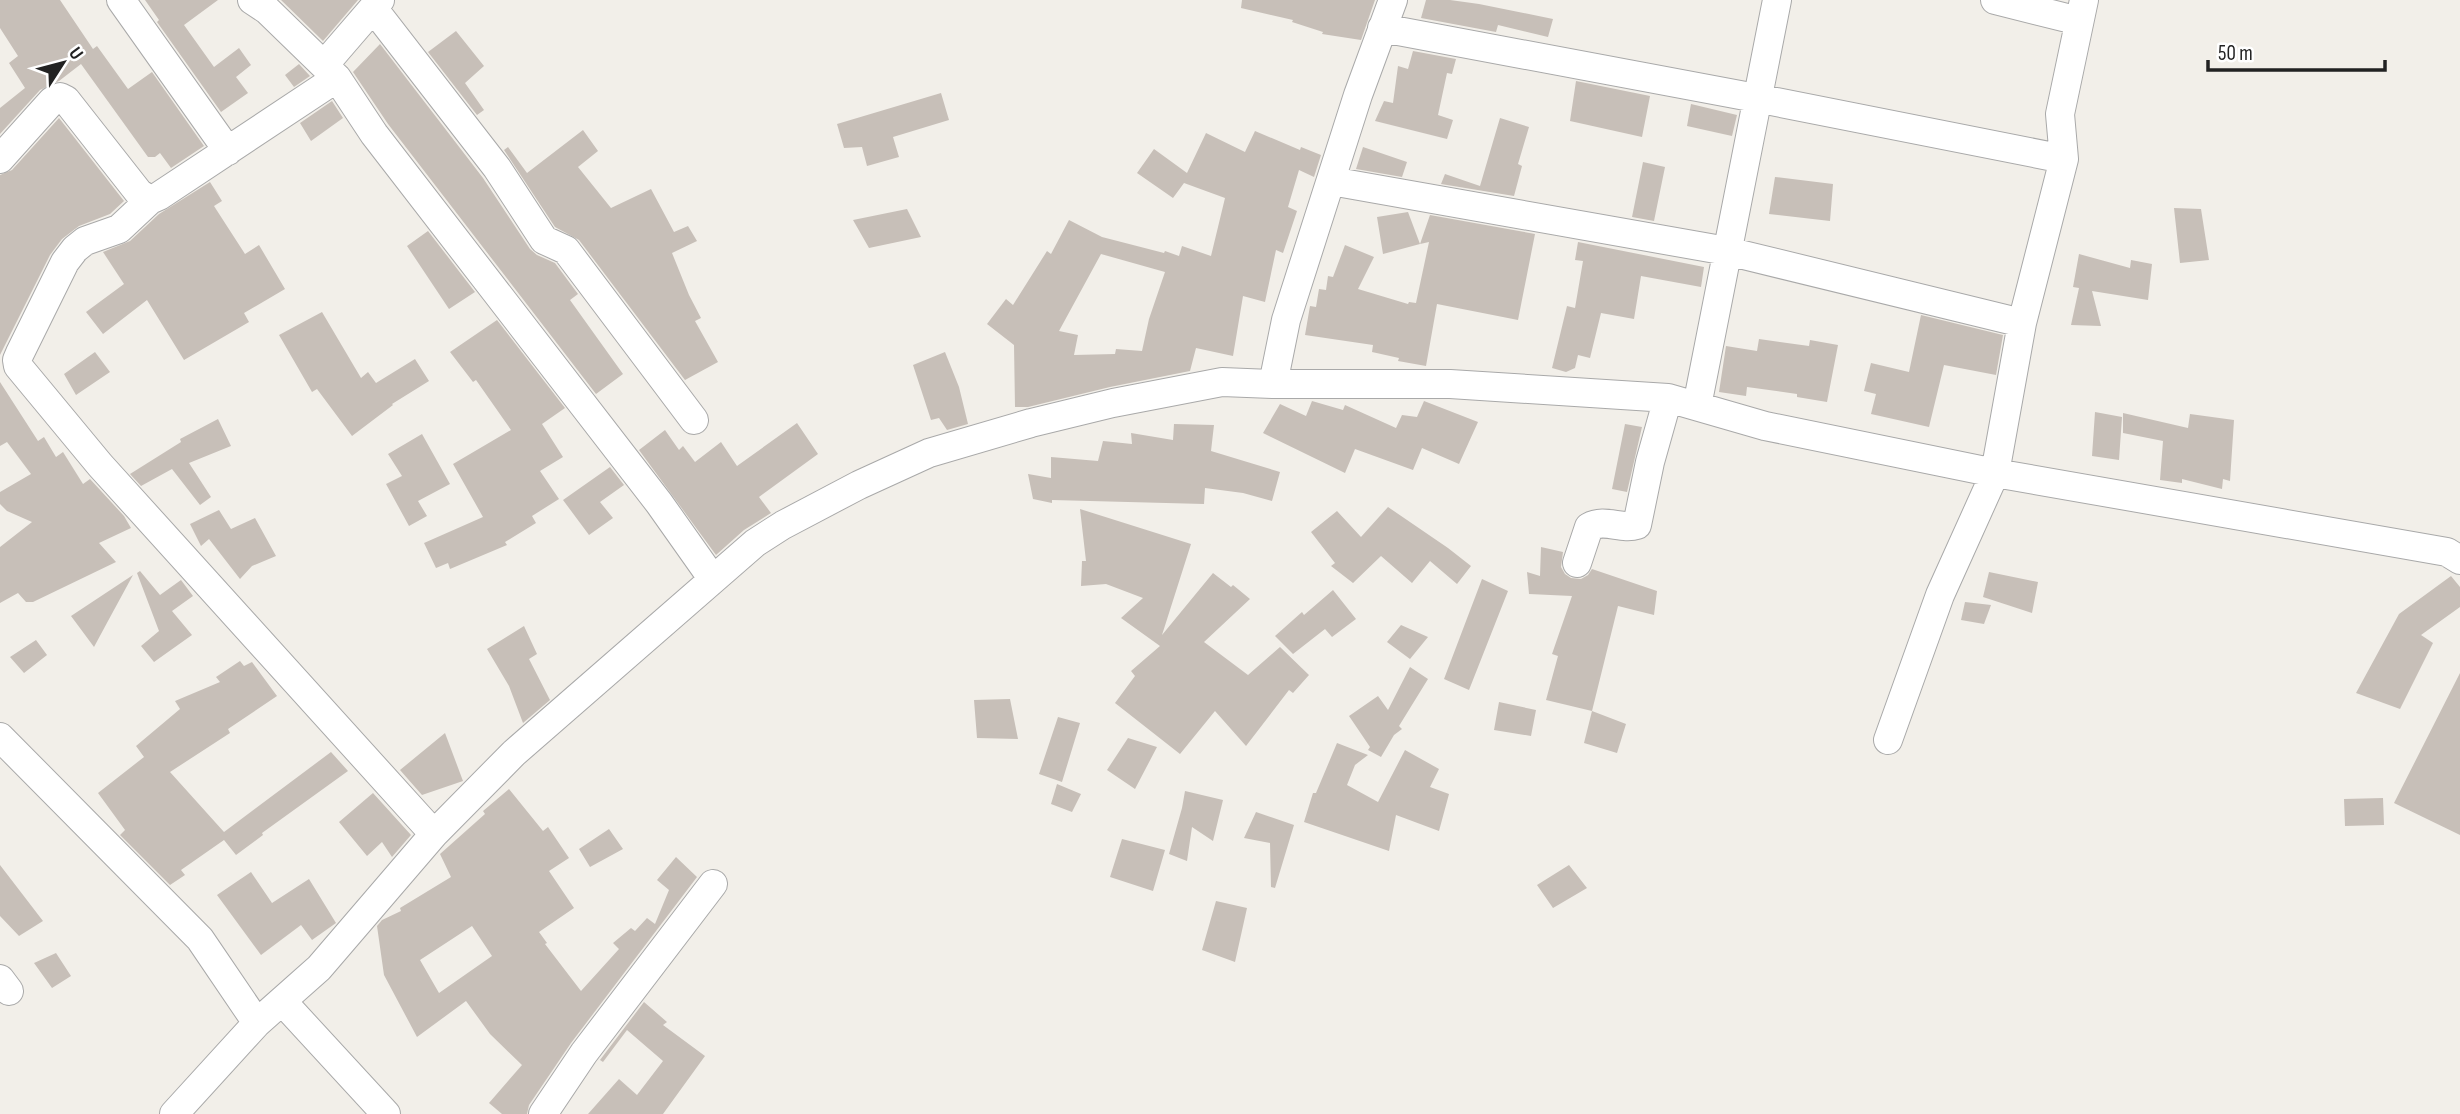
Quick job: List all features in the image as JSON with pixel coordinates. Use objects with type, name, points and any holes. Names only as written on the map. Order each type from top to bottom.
[{"type":"street","points":[[121,0],[228,150]]},
{"type":"street","points":[[252,0],[267,10],[330,71],[382,145],[659,503],[712,578]]},
{"type":"street","points":[[1273,384],[1286,320],[1394,0]]},
{"type":"street","points":[[1697,406],[1777,0]]},
{"type":"street","points":[[1888,740],[1940,595],[1995,473],[2022,323],[2064,159],[2060,114],[2082,10],[1995,0]]},
{"type":"street","points":[[434,834],[100,465],[9,359],[65,262],[85,240],[120,229],[150,200],[228,150],[330,71],[376,4],[489,157],[544,240],[566,250],[694,420]]},
{"type":"street","points":[[1382,29],[1756,98],[2064,159]]},
{"type":"street","points":[[0,159],[52,101],[60,97],[66,100],[139,193],[150,200]]},
{"type":"street","points":[[1331,181],[1727,251],[2022,323]]},
{"type":"street","points":[[174,1114],[257,1023],[319,968],[434,834],[514,753],[755,543],[859,485],[929,453],[1031,423],[1113,403],[1222,382],[1450,384],[1668,398],[1765,426],[1995,473],[2456,552]]},
{"type":"street","points":[[1577,563],[1589,527],[1599,523],[1632,527],[1637,525],[1650,462],[1668,398]]},
{"type":"street","points":[[0,737],[200,939],[257,1023]]},
{"type":"street","points":[[543,1114],[584,1053],[713,884]]},
{"type":"street","points":[[282,1001],[386,1114]]},
{"type":"building","points":[[0,0],[60,0],[93,49],[97,46],[128,89],[152,72],[204,146],[171,168],[160,153],[155,157],[148,157],[81,64],[59,81],[40,90],[0,134],[0,108],[25,88],[9,63],[18,56],[0,28]]},
{"type":"building","points":[[145,0],[218,0],[184,25],[214,67],[239,48],[251,65],[236,77],[248,93],[221,112],[157,22],[159,20]]},
{"type":"building","points":[[281,0],[358,0],[323,41]]},
{"type":"building","points":[[1242,0],[1375,0],[1361,40],[1322,34],[1323,32],[1292,22],[1293,20],[1241,8]]},
{"type":"building","points":[[1426,0],[1479,4],[1553,19],[1548,37],[1498,25],[1496,32],[1421,18]]},
{"type":"building","points":[[456,31],[484,66],[465,83],[484,110],[477,115],[428,52]]},
{"type":"building","points":[[380,44],[483,178],[530,249],[555,263],[578,294],[570,300],[623,374],[596,394],[388,124],[353,72]]},
{"type":"building","points":[[1413,51],[1456,59],[1452,74],[1447,73],[1438,115],[1453,120],[1447,139],[1375,121],[1384,101],[1393,103],[1398,66],[1408,69]]},
{"type":"building","points":[[299,64],[310,76],[294,87],[285,75]]},
{"type":"building","points":[[1576,81],[1650,96],[1642,137],[1570,121]]},
{"type":"building","points":[[941,93],[949,120],[893,137],[899,157],[867,166],[862,147],[844,148],[837,124]]},
{"type":"building","points":[[332,101],[343,118],[311,141],[300,123]]},
{"type":"building","points":[[1691,104],[1737,115],[1732,136],[1687,126]]},
{"type":"building","points":[[59,118],[124,201],[110,214],[79,226],[62,239],[50,255],[0,355],[0,175],[12,170]]},
{"type":"building","points":[[1500,118],[1529,127],[1518,164],[1522,166],[1514,196],[1441,184],[1445,174],[1480,186]]},
{"type":"building","points":[[583,130],[598,151],[578,167],[611,208],[651,189],[674,232],[688,226],[697,241],[672,253],[701,318],[695,321],[718,362],[685,380],[579,240],[555,227],[504,150],[508,147],[527,173]]},
{"type":"building","points":[[1255,131],[1300,150],[1301,147],[1321,155],[1314,177],[1299,170],[1288,207],[1297,211],[1283,253],[1276,250],[1265,302],[1243,296],[1233,356],[1196,348],[1190,371],[1028,407],[1015,407],[1014,345],[987,324],[1006,299],[1013,305],[1047,251],[1051,254],[1069,220],[1102,237],[1164,253],[1165,251],[1179,256],[1182,246],[1211,256],[1225,198],[1184,183],[1173,198],[1137,173],[1154,149],[1187,173],[1206,133],[1245,152]],"holes":[[[1101,254],[1165,272],[1149,319],[1142,351],[1116,349],[1115,354],[1074,355],[1078,335],[1059,331]]]},
{"type":"building","points":[[1363,147],[1407,162],[1402,177],[1356,169]]},
{"type":"building","points":[[1643,162],[1665,167],[1654,221],[1632,217]]},
{"type":"building","points":[[1775,177],[1833,184],[1830,221],[1769,214]]},
{"type":"building","points":[[210,182],[222,201],[214,206],[245,254],[259,245],[285,289],[244,313],[249,322],[184,360],[147,300],[103,334],[86,312],[124,284],[103,252],[130,241],[159,214]]},
{"type":"building","points":[[2174,208],[2201,209],[2209,260],[2180,263]]},
{"type":"building","points":[[907,209],[921,237],[869,248],[853,220]]},
{"type":"building","points":[[1408,212],[1420,244],[1383,254],[1377,217]]},
{"type":"building","points":[[1430,215],[1535,234],[1518,320],[1437,304],[1426,366],[1398,361],[1399,358],[1372,352],[1373,345],[1305,335],[1310,306],[1316,307],[1319,289],[1326,290],[1328,276],[1333,277],[1345,245],[1374,257],[1358,289],[1408,304],[1416,303],[1429,242],[1420,244]]},
{"type":"building","points":[[428,231],[475,292],[449,309],[407,246]]},
{"type":"building","points":[[1578,242],[1704,267],[1701,287],[1641,276],[1634,319],[1601,313],[1590,358],[1578,355],[1575,368],[1566,372],[1552,368],[1567,306],[1575,308],[1583,261],[1575,260]]},
{"type":"building","points":[[2079,254],[2130,268],[2131,260],[2152,264],[2148,300],[2092,291],[2101,326],[2071,325],[2079,288],[2073,287]]},
{"type":"building","points":[[322,312],[361,378],[368,372],[376,383],[415,359],[429,381],[392,404],[352,436],[317,389],[312,392],[279,335]]},
{"type":"building","points":[[1921,315],[2003,335],[1996,375],[1944,365],[1929,427],[1871,414],[1876,394],[1864,391],[1871,363],[1909,372]]},
{"type":"building","points":[[497,320],[565,408],[542,424],[563,457],[540,471],[559,499],[532,516],[536,523],[505,542],[507,545],[450,569],[448,563],[436,568],[424,543],[483,517],[453,464],[511,430],[476,380],[473,382],[450,352]]},
{"type":"building","points":[[1759,339],[1809,346],[1810,340],[1838,345],[1827,402],[1797,397],[1797,394],[1747,387],[1746,396],[1719,392],[1726,346],[1757,351]]},
{"type":"building","points":[[95,352],[110,372],[76,395],[64,374]]},
{"type":"building","points":[[945,352],[959,387],[968,424],[947,430],[939,418],[931,420],[913,365]]},
{"type":"building","points":[[0,382],[38,441],[44,437],[56,457],[63,452],[83,484],[90,479],[124,516],[131,528],[99,543],[116,562],[33,602],[26,602],[18,593],[0,603],[0,547],[32,522],[7,511],[0,504],[0,492],[31,474],[7,442],[0,446]]},
{"type":"building","points":[[1312,401],[1343,410],[1345,405],[1396,428],[1402,415],[1417,417],[1424,401],[1478,422],[1459,464],[1422,448],[1413,470],[1355,449],[1345,473],[1263,433],[1280,404],[1306,416]]},
{"type":"building","points":[[2095,412],[2122,417],[2119,460],[2092,456]]},
{"type":"building","points":[[2123,413],[2188,428],[2190,414],[2234,420],[2230,481],[2223,479],[2222,489],[2182,479],[2182,483],[2160,480],[2163,441],[2123,433]]},
{"type":"building","points":[[218,419],[231,446],[189,463],[211,497],[200,505],[172,469],[141,486],[130,474],[181,442],[180,439]]},
{"type":"building","points":[[797,423],[818,454],[759,497],[771,513],[744,530],[716,555],[639,450],[665,430],[679,450],[683,446],[695,462],[721,442],[737,466]]},
{"type":"building","points":[[1174,424],[1214,425],[1211,451],[1280,472],[1272,501],[1243,493],[1205,488],[1204,504],[1052,500],[1052,503],[1033,499],[1028,474],[1051,478],[1051,457],[1098,461],[1103,441],[1132,444],[1131,433],[1173,440]]},
{"type":"building","points":[[1625,424],[1642,427],[1627,492],[1612,489]]},
{"type":"building","points":[[422,434],[450,484],[418,501],[427,516],[409,526],[386,484],[402,476],[388,454]]},
{"type":"building","points":[[610,467],[624,485],[600,502],[613,518],[589,535],[563,500]]},
{"type":"building","points":[[1388,507],[1471,566],[1457,584],[1430,561],[1412,583],[1381,556],[1353,583],[1331,566],[1335,563],[1311,532],[1337,511],[1361,537]]},
{"type":"building","points":[[1080,509],[1191,544],[1162,635],[1213,573],[1250,599],[1204,642],[1248,675],[1280,647],[1309,675],[1293,693],[1289,690],[1246,746],[1215,711],[1180,754],[1115,703],[1135,676],[1131,671],[1160,646],[1121,618],[1143,598],[1106,584],[1081,586],[1082,561],[1086,561]]},
{"type":"building","points":[[219,510],[231,529],[255,518],[276,556],[252,566],[240,579],[209,539],[201,546],[190,524]]},
{"type":"building","points":[[1541,547],[1563,552],[1561,567],[1571,578],[1581,579],[1592,569],[1657,591],[1654,615],[1618,606],[1592,711],[1546,700],[1558,656],[1552,654],[1572,596],[1529,594],[1527,572],[1540,576]]},
{"type":"building","points":[[140,571],[160,595],[181,580],[193,596],[172,611],[192,635],[154,662],[141,646],[159,631],[137,573]]},
{"type":"building","points":[[1989,572],[2038,582],[2032,613],[1983,597]]},
{"type":"building","points":[[133,575],[108,621],[94,647],[71,616]]},
{"type":"building","points":[[2451,576],[2460,587],[2460,607],[2421,635],[2433,643],[2400,709],[2356,693],[2399,614]]},
{"type":"building","points":[[1482,579],[1508,591],[1469,690],[1444,679]]},
{"type":"building","points":[[1333,590],[1356,619],[1332,637],[1325,629],[1293,654],[1275,636]]},
{"type":"building","points":[[1965,602],[1991,605],[1984,624],[1961,620]]},
{"type":"building","points":[[1401,625],[1428,637],[1410,659],[1387,642]]},
{"type":"building","points":[[524,626],[537,654],[529,659],[550,700],[523,723],[509,686],[487,649]]},
{"type":"building","points":[[36,640],[47,655],[24,673],[10,657]]},
{"type":"building","points":[[240,661],[244,666],[252,662],[277,696],[228,729],[230,733],[170,772],[224,832],[331,752],[348,771],[236,855],[224,840],[181,870],[185,875],[170,885],[120,835],[125,830],[98,793],[144,757],[136,746],[180,709],[175,701],[220,682],[216,677]]},
{"type":"building","points":[[1410,667],[1428,679],[1399,726],[1402,729],[1394,735],[1381,757],[1368,750],[1370,747],[1349,716],[1378,696],[1388,710]]},
{"type":"building","points":[[2460,673],[2460,835],[2394,803]]},
{"type":"building","points":[[1010,699],[1018,739],[977,738],[974,700]]},
{"type":"building","points":[[1499,702],[1536,710],[1531,736],[1494,730]]},
{"type":"building","points":[[1592,711],[1626,724],[1617,753],[1584,743]]},
{"type":"building","points":[[1058,717],[1080,723],[1062,782],[1039,774]]},
{"type":"building","points":[[445,733],[463,781],[422,795],[400,770]]},
{"type":"building","points":[[1128,738],[1157,747],[1135,789],[1107,770]]},
{"type":"building","points":[[1337,743],[1368,755],[1355,765],[1347,785],[1378,802],[1405,750],[1439,769],[1430,787],[1449,794],[1439,831],[1396,815],[1389,851],[1304,822],[1313,793],[1316,793]]},
{"type":"building","points":[[1057,784],[1081,794],[1072,812],[1051,804]]},
{"type":"building","points":[[509,789],[543,831],[548,827],[569,858],[549,871],[574,908],[539,932],[581,991],[619,949],[613,943],[631,928],[635,931],[647,918],[655,924],[669,890],[657,880],[676,857],[697,877],[571,1043],[529,1105],[527,1114],[502,1114],[489,1103],[522,1065],[490,1034],[466,1001],[417,1037],[384,975],[377,926],[382,920],[401,911],[400,908],[451,877],[440,854],[485,814],[483,811]],"holes":[[[472,926],[492,956],[439,993],[420,960]]]},
{"type":"building","points":[[1185,791],[1223,800],[1213,841],[1192,827],[1187,861],[1169,854]]},
{"type":"building","points":[[373,793],[411,835],[392,857],[382,842],[367,856],[339,822]]},
{"type":"building","points":[[2383,798],[2384,825],[2345,826],[2344,799]]},
{"type":"building","points":[[1256,812],[1294,825],[1275,888],[1271,887],[1270,843],[1244,838]]},
{"type":"building","points":[[609,829],[623,849],[590,867],[579,849]]},
{"type":"building","points":[[1122,839],[1165,850],[1153,891],[1110,877]]},
{"type":"building","points":[[0,865],[43,921],[19,936],[0,916]]},
{"type":"building","points":[[1569,865],[1587,888],[1553,908],[1537,885]]},
{"type":"building","points":[[251,872],[272,903],[309,879],[336,923],[312,940],[301,925],[261,955],[217,895]]},
{"type":"building","points":[[1216,901],[1247,908],[1235,962],[1202,950]]},
{"type":"building","points":[[56,953],[71,976],[52,988],[34,963]]},
{"type":"building","points":[[644,1002],[667,1022],[663,1025],[705,1056],[663,1114],[588,1114],[619,1079],[637,1095],[663,1061],[627,1030],[603,1062],[600,1060]]}]
